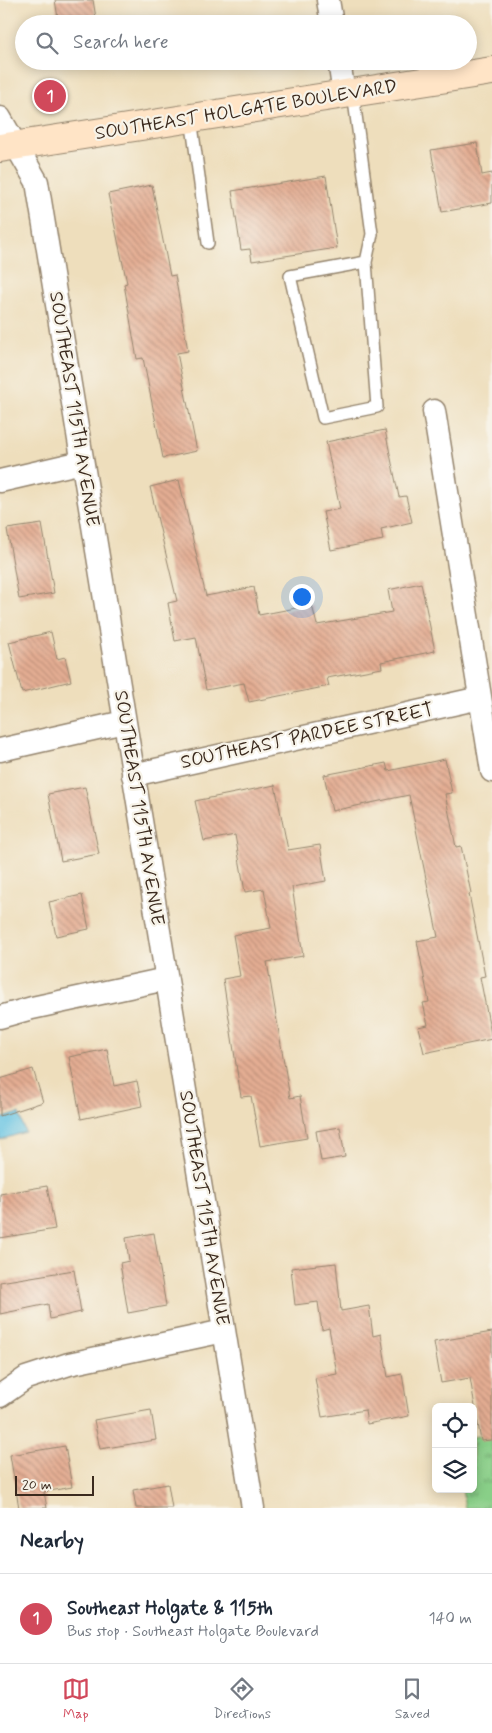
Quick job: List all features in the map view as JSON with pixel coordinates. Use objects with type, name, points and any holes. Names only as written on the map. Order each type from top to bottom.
[{"type":"main road","name":"SOUTHEAST HOLGATE BOULEVARD","points":[[8,147],[492,71]]},
{"type":"street","points":[[328,0],[330,15]]},
{"type":"street","points":[[342,70],[349,94]]},
{"type":"street","name":"SOUTHEAST 115TH AVENUE","points":[[0,118],[8,147],[37,182],[253,1508]]},
{"type":"street","points":[[434,411],[492,771]]},
{"type":"street","points":[[0,481],[82,462]]},
{"type":"street","name":"SOUTHEAST PARDEE STREET","points":[[133,775],[480,698]]},
{"type":"street","points":[[0,750],[124,722]]},
{"type":"street","points":[[0,1017],[32,1008],[166,979]]},
{"type":"street","points":[[0,1396],[26,1378],[69,1364],[224,1331]]},
{"type":"lane","points":[[349,94],[372,234],[366,262],[377,407],[323,418],[290,276],[366,262]]},
{"type":"lane","points":[[191,118],[208,243]]},
{"type":"green space","points":[[492,1433],[492,1508],[465,1508],[463,1493],[477,1493],[477,1436]]},
{"type":"water","points":[[19,1113],[25,1132],[0,1140],[0,1119]]},
{"type":"building","points":[[55,0],[93,0],[96,15],[58,15]]},
{"type":"building","points":[[477,143],[482,175],[492,173],[492,203],[442,212],[431,150]]},
{"type":"building","points":[[326,176],[337,248],[252,261],[250,249],[241,250],[232,191]]},
{"type":"building","points":[[152,185],[170,276],[175,275],[188,351],[177,353],[197,451],[163,458],[143,358],[137,359],[124,284],[127,283],[108,194]]},
{"type":"building","points":[[385,430],[399,497],[406,496],[412,522],[381,529],[383,540],[331,550],[323,512],[340,509],[326,442]]},
{"type":"building","points":[[179,480],[206,596],[254,587],[259,615],[312,605],[317,625],[392,612],[388,590],[421,583],[435,651],[381,662],[382,668],[327,678],[329,686],[249,702],[244,683],[206,690],[196,637],[175,641],[168,603],[177,601],[150,487]]},
{"type":"building","points":[[42,524],[54,593],[19,599],[7,529]]},
{"type":"building","points":[[51,632],[57,659],[65,657],[71,681],[22,693],[9,642]]},
{"type":"building","points":[[445,759],[452,793],[445,794],[456,847],[461,846],[471,893],[469,894],[485,976],[480,977],[492,1039],[424,1053],[418,1027],[428,1025],[423,1003],[429,1002],[417,941],[438,937],[409,795],[332,811],[324,775],[386,763],[388,771]]},
{"type":"building","points":[[275,785],[288,850],[320,845],[326,881],[292,887],[303,956],[267,962],[290,1098],[300,1096],[307,1138],[260,1146],[251,1096],[241,1097],[223,979],[240,976],[233,935],[271,928],[264,889],[245,892],[235,835],[204,841],[195,801]]},
{"type":"building","points":[[85,787],[99,854],[61,861],[48,794]]},
{"type":"building","points":[[82,895],[89,929],[56,936],[49,902]]},
{"type":"building","points":[[107,1049],[114,1086],[137,1081],[142,1106],[81,1119],[69,1057]]},
{"type":"building","points":[[33,1069],[43,1102],[0,1116],[0,1079]]},
{"type":"building","points":[[340,1127],[345,1157],[321,1161],[316,1131]]},
{"type":"building","points":[[47,1186],[55,1229],[0,1238],[0,1194]]},
{"type":"building","points":[[154,1233],[166,1306],[128,1313],[120,1263],[129,1261],[126,1238]]},
{"type":"building","points":[[336,1263],[341,1311],[369,1306],[373,1336],[381,1334],[388,1377],[402,1374],[409,1416],[367,1424],[365,1410],[322,1417],[315,1378],[337,1374],[329,1328],[322,1330],[318,1302],[295,1305],[291,1268]]},
{"type":"building","points":[[74,1270],[81,1312],[50,1319],[48,1304],[0,1314],[0,1282]]},
{"type":"building","points":[[492,1332],[492,1440],[481,1441],[477,1418],[477,1403],[474,1403],[470,1378],[441,1383],[434,1342]]},
{"type":"building","points":[[151,1410],[156,1440],[100,1449],[94,1420]]},
{"type":"building","points":[[65,1446],[72,1487],[44,1492],[47,1508],[19,1508],[10,1455]]},
{"type":"building","points":[[168,1484],[172,1508],[136,1508],[133,1490]]},
{"type":"place","name":"Southeast Holgate & 115th","points":[[50,96]]}]
